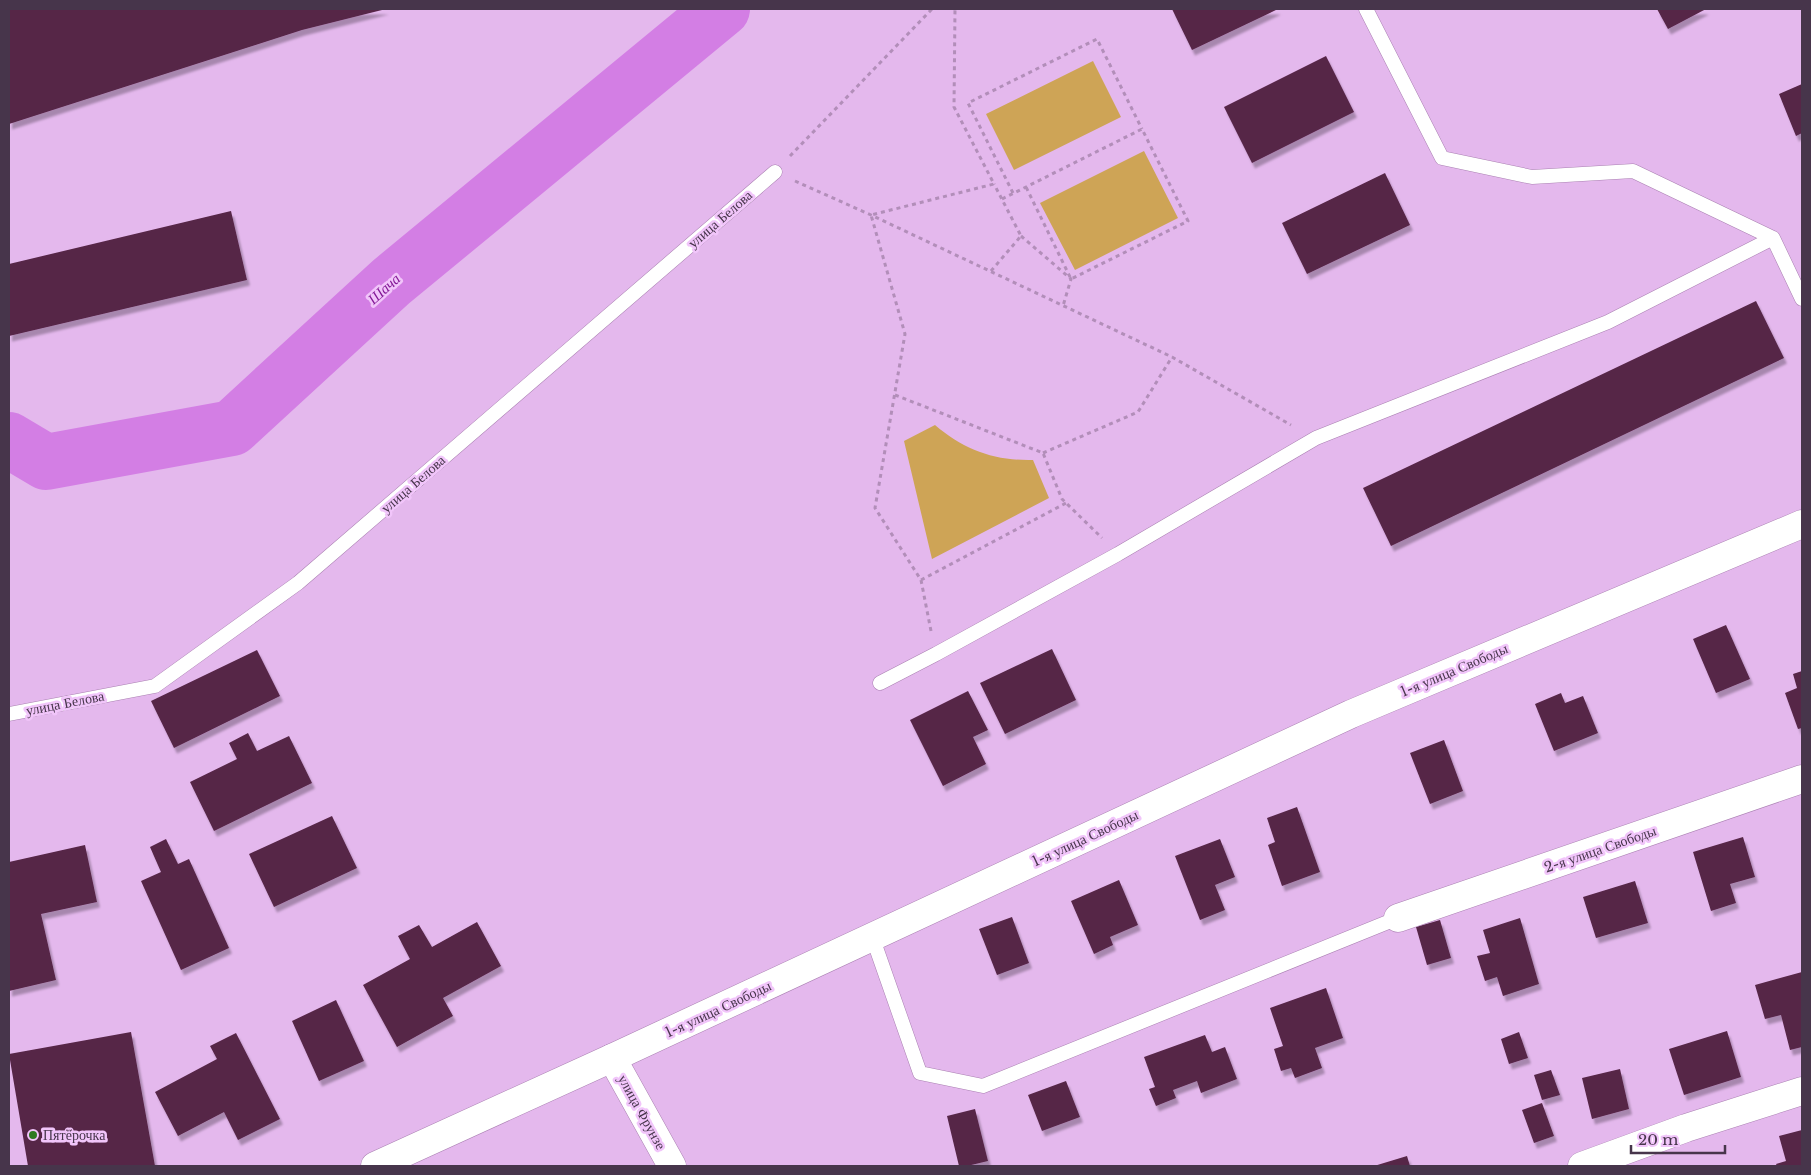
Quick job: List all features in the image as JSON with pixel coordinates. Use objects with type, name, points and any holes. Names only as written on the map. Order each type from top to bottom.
[{"type":"street","name":"1-я улица Свободы","points":[[374,1166],[612,1058],[1351,714],[1802,524]]},
{"type":"street","name":"2-я улица Свободы","points":[[1398,918],[1802,779]]},
{"type":"street","name":"улица Фрунзе","points":[[612,1058],[672,1166]]},
{"type":"street","points":[[1582,1166],[1686,1128],[1802,1091]]},
{"type":"lane","points":[[1366,9],[1442,158],[1532,177],[1633,171],[1773,238],[1802,299]]},
{"type":"lane","name":"улица Белова","points":[[9,714],[155,686],[298,583],[775,172]]},
{"type":"lane","points":[[880,683],[1118,554],[1316,438],[1608,322],[1773,238]]},
{"type":"lane","points":[[872,936],[920,1074],[983,1086],[1398,918]]},
{"type":"path","points":[[932,9],[775,172],[871,215],[1172,357],[1316,438]]},
{"type":"path","points":[[955,9],[954,107],[1021,236],[1071,279]]},
{"type":"path","points":[[1013,193],[968,103],[1097,39],[1188,221],[1071,279]]},
{"type":"path","points":[[1002,199],[1142,129]]},
{"type":"path","points":[[871,215],[994,184]]},
{"type":"path","points":[[1026,187],[1071,279],[1063,306]]},
{"type":"path","points":[[871,215],[905,334],[876,508],[921,580],[936,654]]},
{"type":"path","points":[[990,271],[1021,236]]},
{"type":"path","points":[[895,395],[1043,453],[1138,412],[1172,357]]},
{"type":"path","points":[[1043,453],[1062,499],[1118,554]]},
{"type":"path","points":[[921,580],[1066,503]]},
{"type":"shaded area","points":[[1093,61],[1121,117],[1014,170],[986,114]]},
{"type":"shaded area","points":[[1144,151],[1178,218],[1075,270],[1040,203]]},
{"type":"shaded area","points":[[935,425],[957,441],[981,452],[1019,460],[1033,460],[1049,498],[932,559],[904,441]]},
{"type":"building","points":[[9,9],[386,9],[302,30],[9,124]]},
{"type":"building","points":[[1172,9],[1278,9],[1192,50]]},
{"type":"building","points":[[1657,9],[1706,9],[1668,29]]},
{"type":"building","points":[[1326,56],[1354,112],[1252,163],[1224,107]]},
{"type":"building","points":[[1802,84],[1802,133],[1796,136],[1779,94]]},
{"type":"building","points":[[1385,173],[1410,225],[1307,274],[1282,223]]},
{"type":"building","points":[[231,211],[247,280],[9,336],[9,264]]},
{"type":"building","points":[[1756,301],[1784,358],[1391,546],[1363,488]]},
{"type":"building","points":[[1726,625],[1750,679],[1716,693],[1693,639]]},
{"type":"building","points":[[1052,649],[1076,700],[1005,734],[980,683]]},
{"type":"building","points":[[257,650],[280,696],[174,748],[151,701]]},
{"type":"building","points":[[1802,671],[1802,728],[1798,729],[1785,693],[1797,688],[1793,674]]},
{"type":"building","points":[[968,691],[988,730],[973,737],[986,764],[943,786],[910,720]]},
{"type":"building","points":[[1561,693],[1565,703],[1583,696],[1598,733],[1554,751],[1535,704]]},
{"type":"building","points":[[248,733],[257,751],[289,736],[312,783],[214,831],[190,782],[237,759],[229,743]]},
{"type":"building","points":[[1444,740],[1463,791],[1430,804],[1410,753]]},
{"type":"building","points":[[1297,807],[1320,872],[1282,886],[1268,845],[1275,842],[1267,818]]},
{"type":"building","points":[[332,816],[357,868],[274,907],[249,854]]},
{"type":"building","points":[[1743,837],[1755,877],[1730,884],[1736,903],[1711,911],[1693,852]]},
{"type":"building","points":[[166,839],[178,864],[189,859],[229,948],[181,970],[141,881],[161,872],[150,847]]},
{"type":"building","points":[[1220,839],[1235,877],[1215,885],[1225,910],[1200,920],[1175,856]]},
{"type":"building","points":[[85,845],[97,902],[41,914],[56,980],[9,991],[9,862]]},
{"type":"building","points":[[1119,880],[1138,925],[1110,937],[1113,945],[1094,954],[1071,901]]},
{"type":"building","points":[[1635,881],[1648,923],[1596,938],[1583,897]]},
{"type":"building","points":[[1012,917],[1029,963],[997,975],[979,929]]},
{"type":"building","points":[[1520,918],[1539,984],[1503,996],[1497,977],[1485,981],[1477,956],[1490,953],[1483,930]]},
{"type":"building","points":[[1440,920],[1451,958],[1427,965],[1416,927]]},
{"type":"building","points":[[477,922],[501,966],[443,998],[453,1016],[397,1047],[363,985],[410,959],[398,936],[419,925],[432,947]]},
{"type":"building","points":[[1802,972],[1802,1047],[1790,1050],[1781,1015],[1765,1019],[1755,985]]},
{"type":"building","points":[[1326,988],[1343,1038],[1315,1048],[1322,1068],[1295,1078],[1291,1068],[1281,1071],[1274,1049],[1283,1046],[1270,1008]]},
{"type":"building","points":[[336,1000],[364,1061],[319,1081],[292,1021]]},
{"type":"building","points":[[1727,1031],[1741,1077],[1684,1095],[1669,1049]]},
{"type":"building","points":[[131,1032],[155,1166],[28,1166],[9,1054]]},
{"type":"building","points":[[1519,1032],[1528,1058],[1509,1064],[1501,1039]]},
{"type":"building","points":[[236,1033],[280,1119],[238,1140],[224,1112],[178,1136],[155,1092],[217,1059],[210,1046]]},
{"type":"building","points":[[1205,1035],[1212,1052],[1225,1047],[1237,1079],[1201,1093],[1197,1081],[1173,1090],[1176,1098],[1156,1106],[1149,1089],[1155,1087],[1144,1057]]},
{"type":"building","points":[[1620,1069],[1629,1109],[1592,1119],[1582,1078]]},
{"type":"building","points":[[1551,1070],[1560,1095],[1542,1100],[1534,1075]]},
{"type":"building","points":[[1066,1081],[1080,1117],[1042,1131],[1028,1095]]},
{"type":"building","points":[[1542,1103],[1554,1136],[1534,1143],[1522,1110]]},
{"type":"building","points":[[975,1109],[988,1161],[959,1166],[947,1116]]},
{"type":"building","points":[[1802,1130],[1802,1166],[1777,1166],[1776,1164],[1786,1161],[1779,1136]]},
{"type":"building","points":[[1407,1156],[1410,1166],[1374,1166]]},
{"type":"waterway","name":"Шача","points":[[9,440],[46,462],[232,428],[391,282],[722,9]]},
{"type":"place","name":"Пятёрочка","points":[[33,1135]]}]
